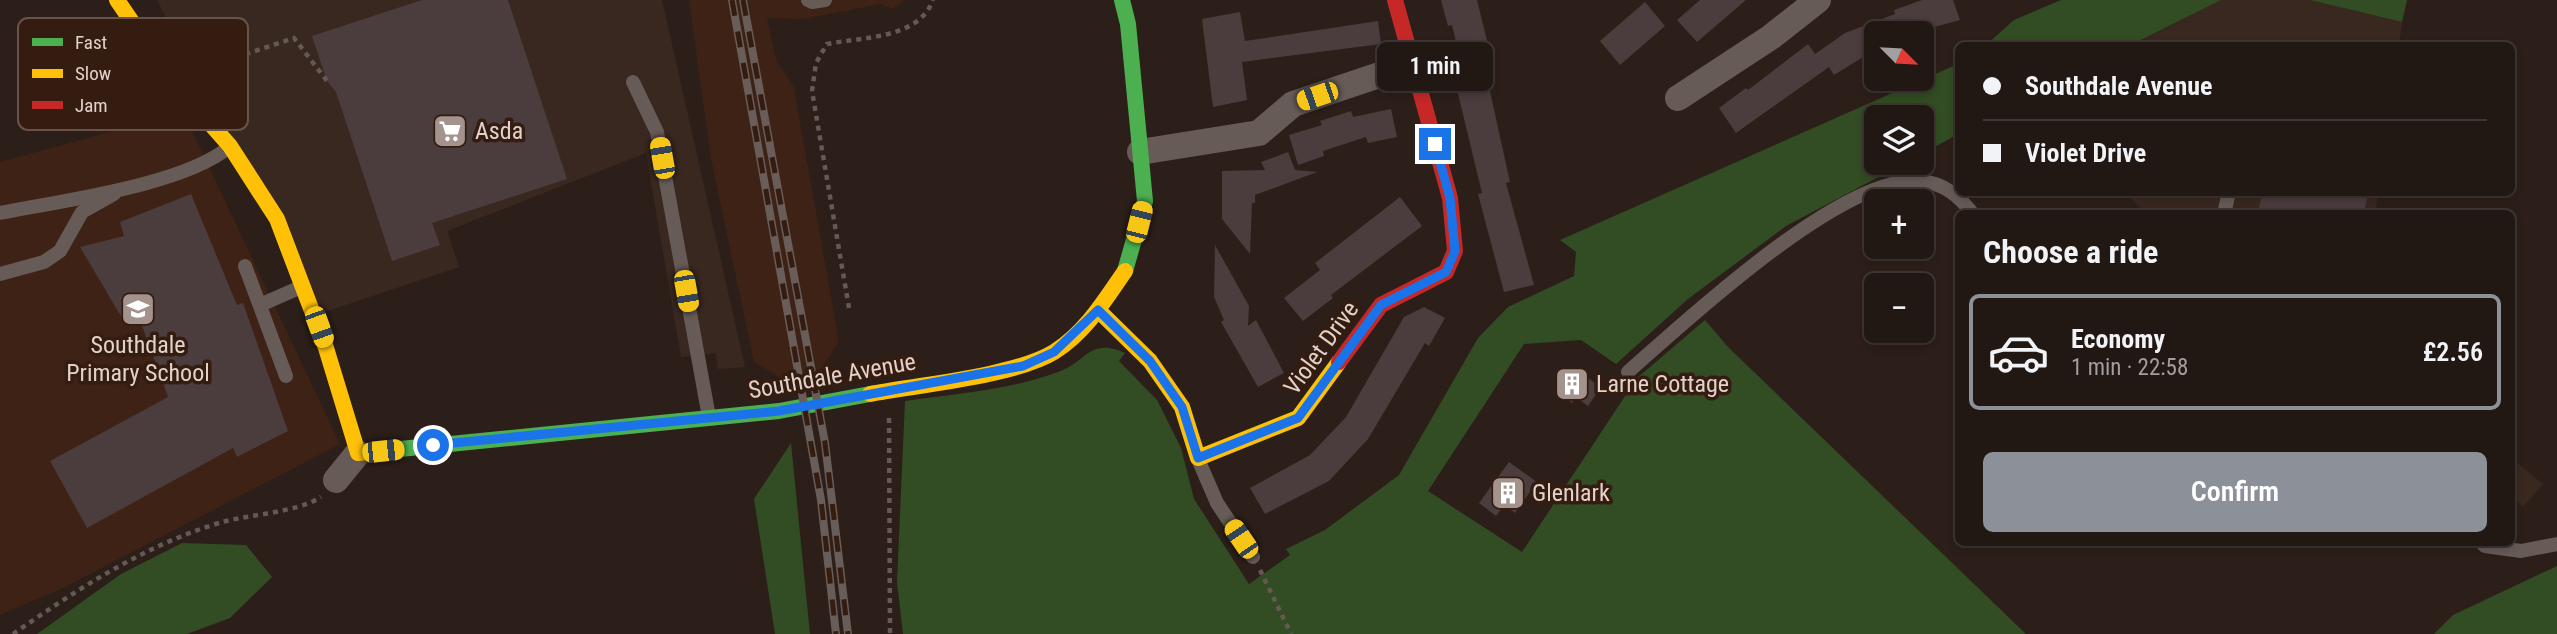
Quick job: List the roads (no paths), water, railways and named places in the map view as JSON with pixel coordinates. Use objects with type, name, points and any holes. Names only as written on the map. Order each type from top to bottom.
[{"type":"street","points":[[117,0],[129,18]]},
{"type":"street","name":"Southdale Avenue","points":[[358,453],[779,411],[1023,366],[1054,352],[1098,310],[1128,266],[1144,201],[1128,24],[1122,0]]},
{"type":"street","name":"Violet Drive","points":[[1198,458],[1298,418],[1381,305],[1446,272],[1455,251],[1450,198],[1395,0]]},
{"type":"street","points":[[1678,98],[1771,37],[1818,0]]},
{"type":"street","points":[[1140,152],[1259,133],[1293,104],[1412,64]]},
{"type":"street","points":[[216,130],[230,146],[276,219],[304,286],[358,453],[336,480]]},
{"type":"street","points":[[1098,310],[1150,361],[1182,407],[1198,458]]},
{"type":"lane","points":[[808,0],[825,0]]},
{"type":"lane","points":[[633,82],[657,132],[709,418]]},
{"type":"lane","points":[[0,213],[125,188],[213,160],[230,146]]},
{"type":"lane","points":[[1628,372],[1748,269],[1797,232],[1847,203],[1903,181],[1921,181],[1955,193]]},
{"type":"lane","points":[[0,274],[44,262],[60,251],[82,212],[125,188]]},
{"type":"lane","points":[[1959,196],[1970,210]]},
{"type":"lane","points":[[245,266],[286,376]]},
{"type":"lane","points":[[260,305],[304,286]]},
{"type":"lane","points":[[1198,458],[1217,503],[1253,557]]},
{"type":"lane","points":[[2486,546],[2521,551],[2557,544]]},
{"type":"railway","points":[[732,0],[821,500],[836,634]]},
{"type":"railway","points":[[743,0],[825,443],[848,634]]},
{"type":"place","name":"Asda","points":[[450,131]]},
{"type":"place","name":"Southdale Primary School","points":[[138,309]]},
{"type":"place","name":"Larne Cottage","points":[[1572,384]]},
{"type":"place","name":"Glenlark","points":[[1508,493]]}]
